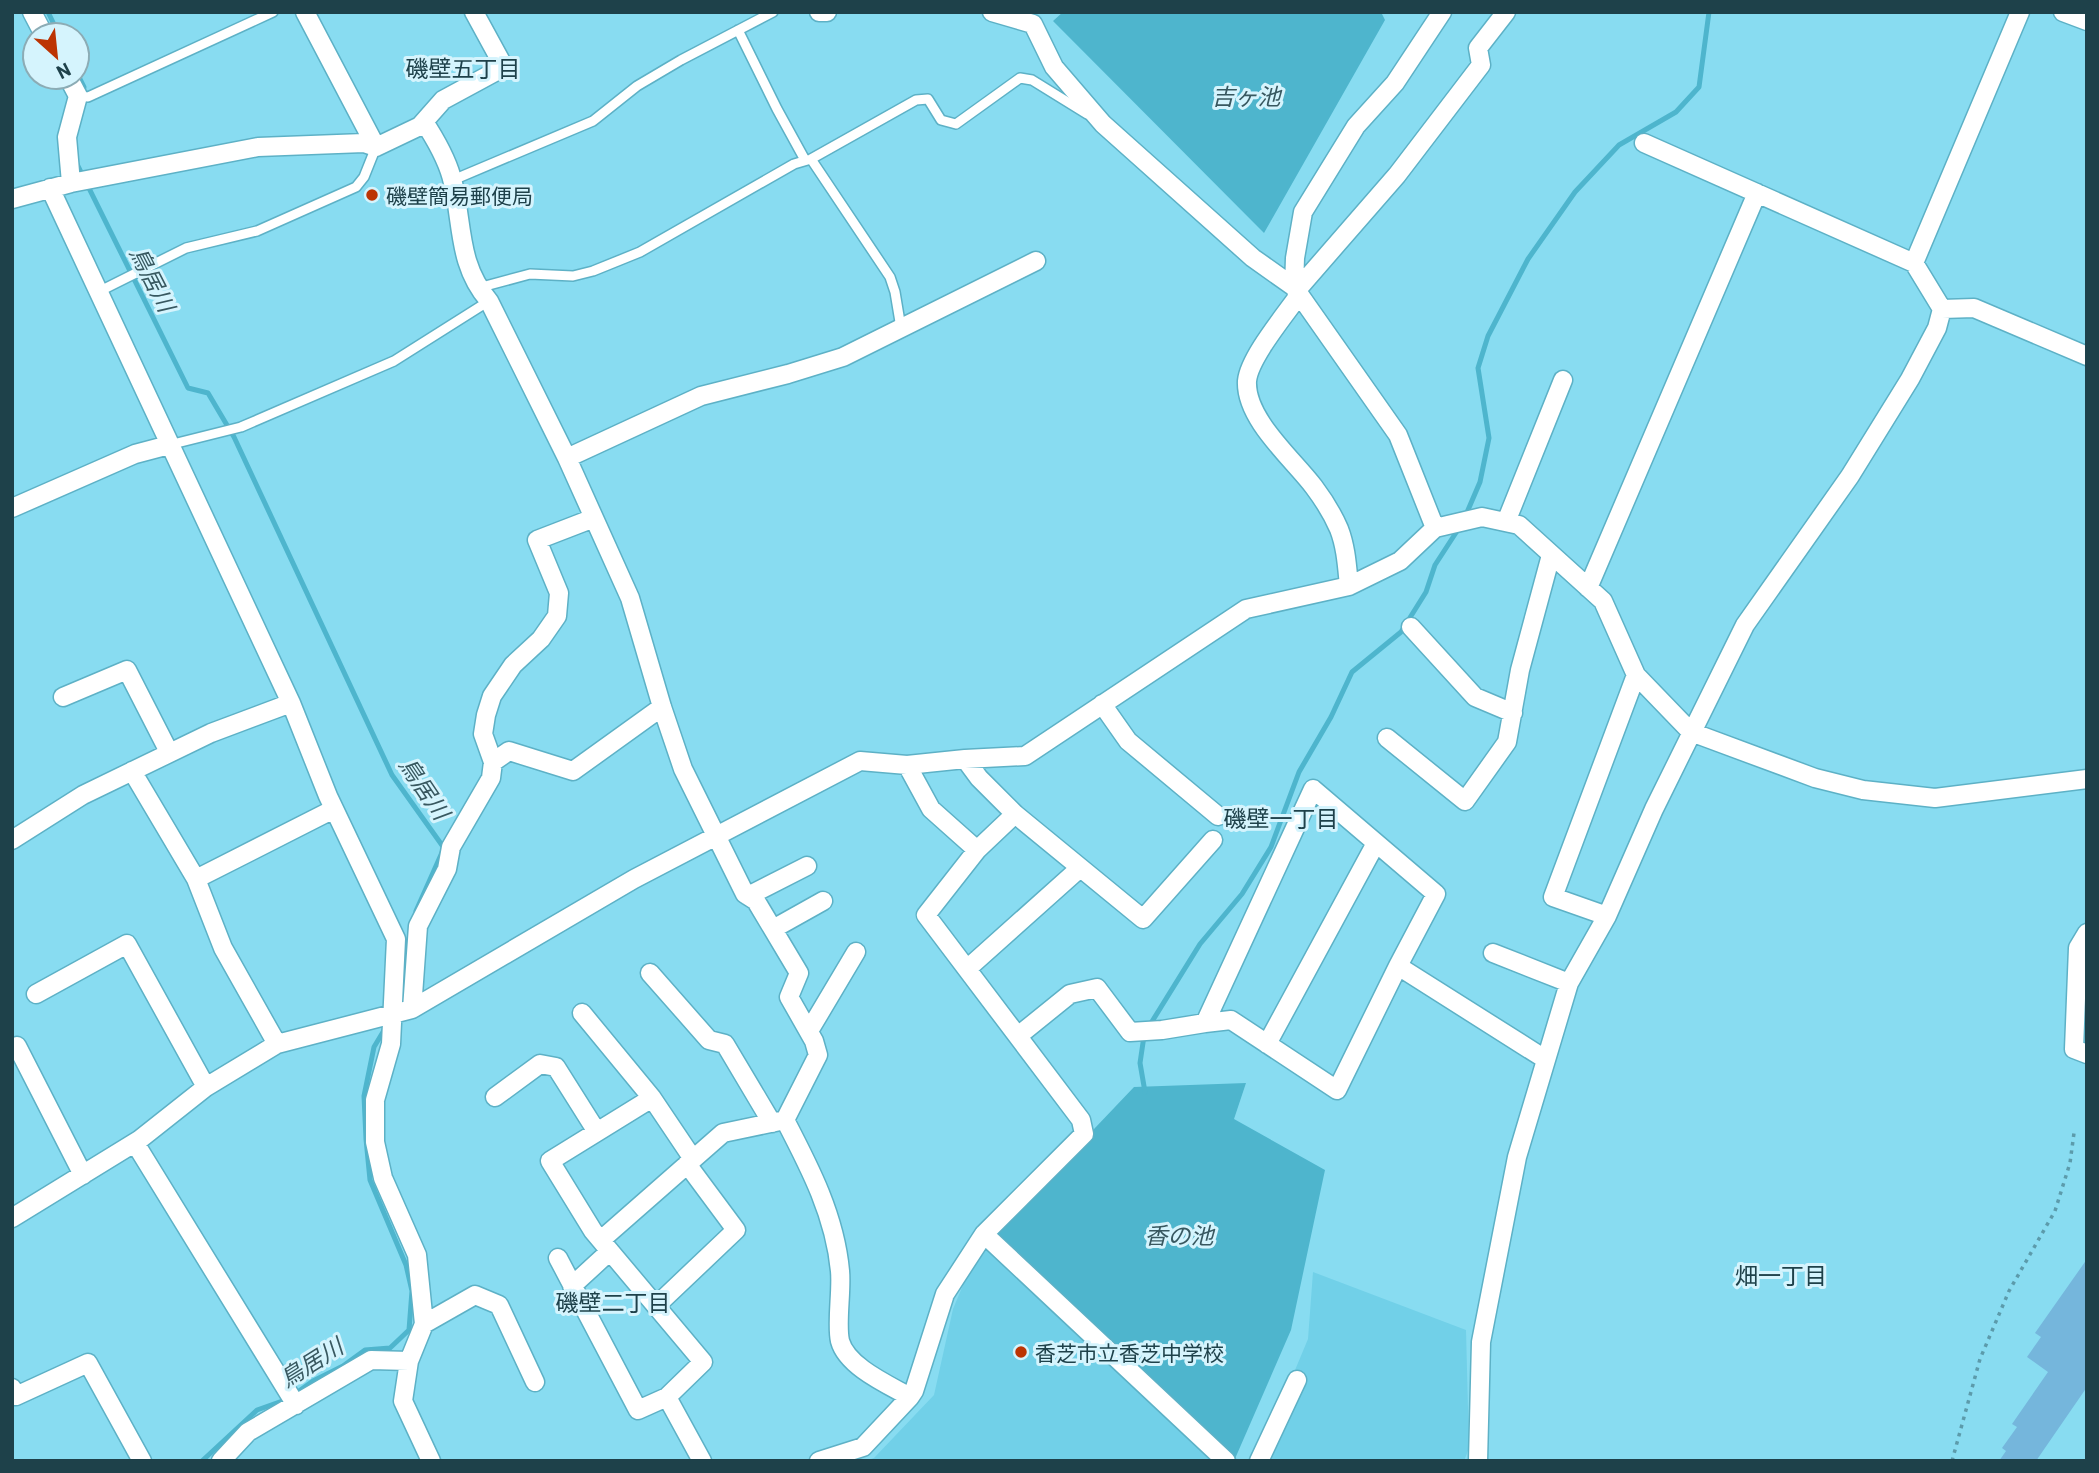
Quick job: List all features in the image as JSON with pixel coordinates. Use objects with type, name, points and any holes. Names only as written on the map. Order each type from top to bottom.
[{"type":"street","points":[[305,12],[376,147]]},
{"type":"street","points":[[12,199],[71,183],[258,146],[364,143],[376,147],[420,126],[443,100],[504,67],[474,12]]},
{"type":"street","points":[[820,12],[827,12]]},
{"type":"street","points":[[992,12],[1033,24],[1054,67],[1103,124],[1253,258],[1296,291],[1398,435],[1435,528]]},
{"type":"street","points":[[1296,291],[1295,258],[1303,212],[1356,126],[1395,83],[1442,12]]},
{"type":"street","points":[[1349,586],[1346,552],[1338,528],[1316,489],[1262,424],[1251,404],[1247,380],[1256,356],[1296,291],[1397,174],[1481,65],[1478,48],[1506,12]]},
{"type":"street","points":[[1914,263],[2020,12]]},
{"type":"street","points":[[2063,12],[2087,21]]},
{"type":"street","points":[[71,183],[67,137],[78,96],[75,91]]},
{"type":"street","points":[[420,126],[428,128],[434,137],[453,180],[466,261],[566,458],[630,598],[683,769],[745,894],[756,901],[799,974],[789,997],[818,1055],[778,1122],[723,1133],[690,1161],[606,1246],[572,1286]]},
{"type":"street","points":[[1478,1461],[1481,1342],[1517,1157],[1569,984],[1607,916],[1691,732],[1745,625],[1850,476],[1910,379],[1937,328],[1942,309],[1914,263],[1644,143]]},
{"type":"street","points":[[50,188],[292,703],[334,809],[396,939],[391,1044],[375,1100],[375,1142],[383,1178],[417,1255],[424,1324],[409,1361],[403,1401],[431,1461]]},
{"type":"street","points":[[1588,588],[1757,193]]},
{"type":"street","points":[[566,458],[701,396],[843,357],[1037,261]]},
{"type":"street","points":[[1942,309],[1974,308],[2087,356]]},
{"type":"street","points":[[1506,522],[1563,380]]},
{"type":"street","points":[[12,508],[135,454],[169,445]]},
{"type":"street","points":[[12,1218],[135,1143],[206,1087],[277,1044],[412,1009],[634,879],[860,761],[907,765],[1025,756],[1246,609],[1349,586],[1400,561],[1435,528],[1482,517],[1520,525],[1603,601],[1636,675],[1691,732],[1815,779],[1863,790],[1936,798],[2087,779]]},
{"type":"street","points":[[412,1009],[418,926],[447,869],[451,847],[491,778],[493,762],[483,734],[485,715],[492,696],[513,665],[541,639],[557,616],[559,593],[537,540],[594,518]]},
{"type":"street","points":[[1387,738],[1465,801],[1507,742],[1520,670],[1551,555]]},
{"type":"street","points":[[1411,628],[1475,697],[1513,713]]},
{"type":"street","points":[[63,697],[127,670],[169,752]]},
{"type":"street","points":[[1607,916],[1553,897],[1636,675]]},
{"type":"street","points":[[12,840],[83,795],[169,752],[211,733],[292,703]]},
{"type":"street","points":[[1102,704],[1128,741],[1219,816]]},
{"type":"street","points":[[493,762],[509,751],[573,771],[662,707]]},
{"type":"street","points":[[965,759],[979,778],[1015,814],[1143,919],[1213,839]]},
{"type":"street","points":[[907,765],[931,809],[977,850]]},
{"type":"street","points":[[132,771],[196,879],[223,948],[277,1044]]},
{"type":"street","points":[[1017,1036],[1070,994],[1097,988],[1130,1031],[1163,1030],[1231,1020],[1337,1090],[1436,894],[1312,789],[1205,1023]]},
{"type":"street","points":[[196,879],[334,809]]},
{"type":"street","points":[[818,1461],[863,1447],[910,1397],[944,1294],[984,1234],[1084,1134],[1081,1120],[926,915],[977,850],[1015,814]]},
{"type":"street","points":[[1267,1044],[1376,843]]},
{"type":"street","points":[[748,896],[807,866]]},
{"type":"street","points":[[967,969],[1080,868]]},
{"type":"street","points":[[773,929],[823,901]]},
{"type":"street","points":[[2087,933],[2078,948],[2074,1049],[2087,1054]]},
{"type":"street","points":[[36,994],[127,944],[206,1087]]},
{"type":"street","points":[[808,1031],[856,952]]},
{"type":"street","points":[[1493,953],[1569,984]]},
{"type":"street","points":[[1398,966],[1545,1059]]},
{"type":"street","points":[[650,973],[709,1040],[725,1044],[814,1175],[837,1248],[840,1273],[840,1340],[862,1368],[910,1397]]},
{"type":"street","points":[[582,1013],[652,1098],[736,1230],[656,1306]]},
{"type":"street","points":[[12,1048],[17,1046],[83,1175]]},
{"type":"street","points":[[495,1097],[540,1064],[556,1067],[597,1132]]},
{"type":"street","points":[[558,1258],[638,1410],[667,1397],[703,1362],[606,1246],[550,1161],[652,1098]]},
{"type":"street","points":[[135,1143],[296,1405]]},
{"type":"street","points":[[984,1234],[1226,1461]]},
{"type":"street","points":[[424,1324],[475,1295],[499,1305],[535,1382]]},
{"type":"street","points":[[221,1461],[248,1432],[371,1360],[409,1361]]},
{"type":"street","points":[[12,1388],[16,1396],[88,1363],[142,1461]]},
{"type":"street","points":[[1259,1461],[1297,1380]]},
{"type":"street","points":[[667,1397],[702,1461]]},
{"type":"lane","points":[[78,96],[89,97],[273,12]]},
{"type":"lane","points":[[453,180],[593,121],[637,86],[773,12]]},
{"type":"lane","points":[[738,30],[777,109],[808,160],[890,277],[901,328]]},
{"type":"lane","points":[[169,445],[241,427],[394,361],[484,294],[530,274],[573,276],[605,267],[640,252],[794,164],[808,160],[916,100],[928,99],[941,120],[956,124],[1020,78],[1032,80],[1103,124]]},
{"type":"lane","points":[[98,292],[186,248],[257,232],[356,187],[364,177],[376,147]]},
{"type":"path","points":[[1952,1461],[1980,1359],[2009,1290],[2055,1211],[2070,1163],[2074,1133]]},
{"type":"shaded area","name":"香芝市立香芝中学校","points":[[987,1246],[1215,1461],[865,1461],[874,1458],[934,1395],[953,1309],[966,1278]]},
{"type":"shaded area","points":[[1313,1272],[1466,1330],[1469,1448],[1464,1461],[1257,1461],[1308,1339]]},
{"type":"water","name":"吉ヶ池","points":[[1063,12],[1381,12],[1385,20],[1264,233],[1053,21]]},
{"type":"water","name":"香の池","points":[[1246,1083],[1234,1119],[1325,1170],[1291,1330],[1234,1461],[994,1234],[1134,1087]]},
{"type":"building","points":[[2087,1259],[2087,1387],[2036,1461],[1999,1461],[2006,1451],[2002,1448],[2017,1427],[2012,1424],[2048,1372],[2027,1357],[2041,1337],[2035,1333]]},
{"type":"waterway","name":"鳥居川","points":[[48,12],[52,21]]},
{"type":"waterway","points":[[1465,517],[1480,482],[1489,438],[1478,368],[1488,336],[1528,259],[1575,192],[1619,145],[1676,112],[1699,87],[1709,12]]},
{"type":"waterway","name":"鳥居川","points":[[77,164],[188,388],[208,393],[234,437],[392,775],[444,848],[416,911]]},
{"type":"waterway","points":[[1148,1028],[1200,944],[1242,894],[1271,847],[1299,772],[1331,717],[1352,672],[1401,632],[1426,592],[1435,565],[1459,528]]},
{"type":"waterway","name":"鳥居川","points":[[202,1461],[257,1410],[288,1399],[365,1350],[390,1348],[409,1330],[412,1291],[406,1265],[370,1180],[366,1139],[364,1096],[374,1047],[386,1027]]},
{"type":"waterway","points":[[1144,1036],[1140,1063],[1145,1092]]},
{"type":"place","name":"磯壁簡易郵便局","points":[[372,195]]},
{"type":"place","name":"香芝市立香芝中学校","points":[[1021,1352]]},
{"type":"district","name":"磯壁五丁目","points":[[463,68]]},
{"type":"district","name":"磯壁一丁目","points":[[1281,818]]},
{"type":"district","name":"畑一丁目","points":[[1781,1275]]},
{"type":"district","name":"磯壁二丁目","points":[[613,1302]]}]
